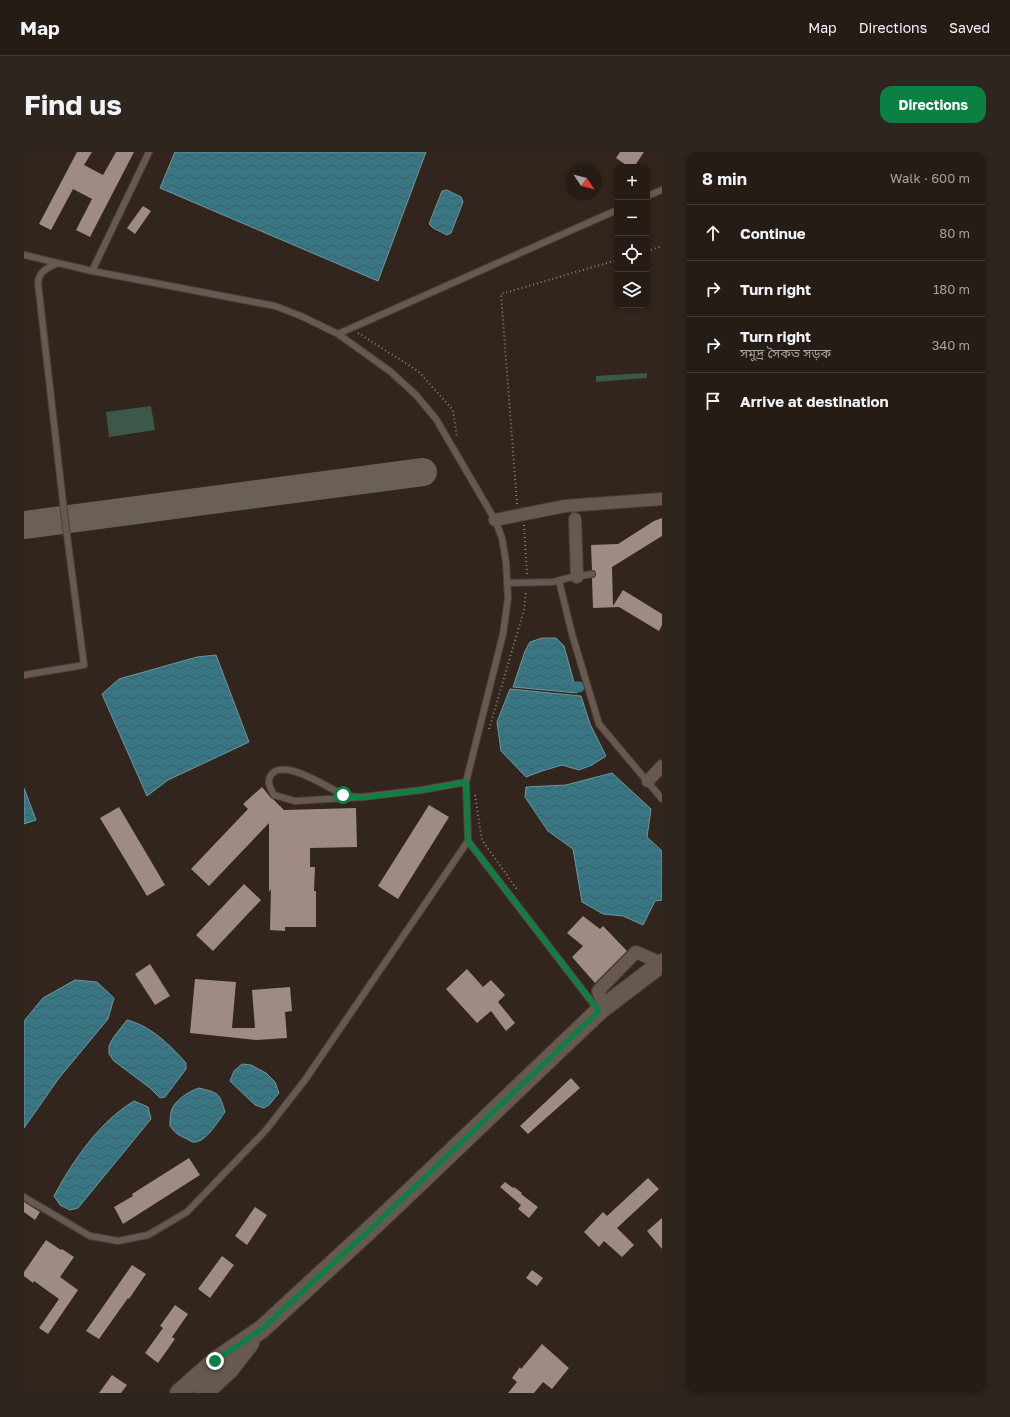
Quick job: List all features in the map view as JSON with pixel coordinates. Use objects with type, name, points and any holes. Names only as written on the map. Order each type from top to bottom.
[{"type":"main road","points":[[179,1393],[215,1361],[262,1329],[377,1223],[602,1009],[662,963]]},
{"type":"main road","points":[[204,1393],[229,1370],[262,1329]]},
{"type":"street","points":[[495,520],[565,506],[662,499]]},
{"type":"street","points":[[575,519],[577,576]]},
{"type":"street","points":[[648,781],[662,766]]},
{"type":"street","points":[[602,1009],[598,991],[636,952],[662,963]]},
{"type":"lane","points":[[92,271],[149,152]]},
{"type":"lane","points":[[650,195],[662,190]]},
{"type":"lane","points":[[338,334],[614,211]]},
{"type":"lane","points":[[24,255],[92,271],[275,306],[301,316],[338,334],[391,372],[416,396],[436,419],[495,520],[502,538],[506,562],[508,598],[503,634],[466,782],[468,841],[305,1080],[266,1130],[188,1212],[148,1235],[118,1240],[90,1236],[24,1196]]},
{"type":"lane","points":[[24,675],[84,665],[64,512],[38,283],[38,278],[43,270],[58,263]]},
{"type":"lane","points":[[507,583],[553,582],[592,574]]},
{"type":"lane","points":[[559,581],[572,634],[599,724],[662,799]]},
{"type":"lane","points":[[363,798],[343,795],[312,778],[293,772],[280,770],[274,772],[270,777],[268,785],[274,795],[295,801],[363,798],[466,782]]},
{"type":"lane","points":[[468,841],[602,1009]]},
{"type":"path","points":[[650,250],[662,246]]},
{"type":"path","points":[[517,510],[501,294],[614,261]]},
{"type":"path","points":[[358,333],[418,371],[453,410],[458,445]]},
{"type":"path","points":[[519,521],[524,525],[526,581]]},
{"type":"path","points":[[487,736],[524,610],[526,588]]},
{"type":"path","points":[[474,788],[482,840],[522,897]]},
{"type":"green space","points":[[647,373],[647,378],[596,382],[596,376]]},
{"type":"green space","points":[[151,406],[155,430],[109,437],[106,412]]},
{"type":"water","points":[[175,152],[426,152],[378,281],[160,188]]},
{"type":"water","points":[[447,190],[461,197],[463,202],[451,233],[447,235],[433,228],[429,224],[442,191]]},
{"type":"water","points":[[542,638],[556,638],[564,646],[577,693],[513,687],[525,651],[530,642]]},
{"type":"water","points":[[216,655],[249,742],[168,780],[147,796],[102,694],[119,679],[197,657]]},
{"type":"water","points":[[510,689],[581,696],[590,724],[606,756],[592,765],[579,770],[562,765],[526,777],[501,751],[497,722]]},
{"type":"water","points":[[612,773],[651,809],[647,837],[662,851],[662,900],[655,901],[643,925],[623,916],[603,914],[582,902],[573,849],[548,831],[525,797],[526,787],[566,785]]},
{"type":"water","points":[[24,788],[36,820],[24,824]]},
{"type":"water","points":[[75,980],[97,982],[114,998],[108,1019],[59,1078],[24,1128],[24,1021],[43,998]]},
{"type":"water","points":[[127,1020],[152,1031],[167,1043],[186,1063],[186,1069],[165,1097],[160,1098],[150,1088],[114,1061],[109,1054],[109,1046],[113,1038]]},
{"type":"water","points":[[242,1064],[251,1065],[266,1073],[275,1082],[279,1093],[269,1105],[264,1108],[255,1105],[230,1081],[234,1071]]},
{"type":"water","points":[[199,1088],[217,1094],[225,1112],[207,1135],[198,1142],[192,1142],[179,1135],[172,1129],[170,1126],[170,1116],[175,1104],[181,1098]]},
{"type":"water","points":[[134,1101],[148,1107],[151,1119],[78,1208],[70,1210],[60,1205],[54,1196],[78,1156],[98,1131],[122,1109]]},
{"type":"building","points":[[77,152],[92,152],[84,165],[103,175],[116,152],[134,152],[90,237],[76,230],[92,199],[73,189],[51,230],[39,224]]},
{"type":"building","points":[[620,152],[644,152],[636,164],[625,164],[616,158]]},
{"type":"building","points":[[143,206],[151,211],[135,234],[127,228]]},
{"type":"building","points":[[662,518],[662,536],[612,567],[613,606],[623,590],[662,614],[662,625],[659,631],[619,607],[593,608],[592,578],[595,577],[596,574],[595,571],[592,570],[591,545],[618,544],[654,521]]},
{"type":"building","points":[[262,787],[284,810],[356,808],[357,847],[310,848],[310,867],[315,867],[314,891],[316,891],[316,927],[285,927],[285,931],[270,930],[271,889],[269,892],[269,823],[209,886],[191,869],[248,809],[243,804]]},
{"type":"building","points":[[429,805],[449,817],[398,899],[378,886]]},
{"type":"building","points":[[119,807],[165,885],[147,896],[100,818]]},
{"type":"building","points":[[244,884],[261,900],[213,951],[196,935]]},
{"type":"building","points":[[583,916],[600,929],[603,926],[627,951],[595,983],[572,957],[583,946],[567,933]]},
{"type":"building","points":[[150,964],[170,996],[155,1005],[135,974]]},
{"type":"building","points":[[467,969],[483,987],[491,980],[505,995],[498,1002],[515,1023],[506,1031],[491,1011],[477,1023],[446,989]]},
{"type":"building","points":[[195,979],[236,982],[232,1028],[255,1028],[252,990],[290,987],[292,1011],[285,1012],[287,1038],[256,1040],[190,1033]]},
{"type":"building","points":[[571,1078],[580,1088],[528,1134],[520,1126]]},
{"type":"building","points":[[189,1158],[200,1175],[123,1224],[114,1207]]},
{"type":"building","points":[[648,1178],[659,1189],[617,1228],[634,1245],[622,1257],[604,1241],[599,1247],[584,1232],[603,1212],[607,1216]]},
{"type":"building","points":[[505,1182],[522,1193],[521,1194],[538,1207],[529,1218],[518,1209],[521,1205],[500,1187]]},
{"type":"building","points":[[24,1202],[40,1212],[35,1220],[24,1212]]},
{"type":"building","points":[[255,1207],[267,1215],[247,1245],[235,1236]]},
{"type":"building","points":[[662,1218],[662,1249],[647,1231]]},
{"type":"building","points":[[46,1240],[74,1257],[60,1277],[78,1290],[48,1334],[39,1328],[59,1299],[34,1281],[33,1283],[24,1276],[24,1272]]},
{"type":"building","points":[[222,1256],[234,1265],[210,1298],[198,1289]]},
{"type":"building","points":[[132,1265],[146,1274],[99,1339],[86,1331]]},
{"type":"building","points":[[532,1270],[543,1278],[537,1286],[526,1278]]},
{"type":"building","points":[[175,1305],[188,1314],[172,1337],[175,1339],[158,1363],[145,1353],[163,1328],[160,1326]]},
{"type":"building","points":[[542,1344],[569,1368],[552,1389],[543,1382],[534,1393],[508,1393],[517,1382],[512,1378],[520,1367],[521,1369]]},
{"type":"building","points":[[112,1375],[127,1385],[121,1393],[99,1393]]},
{"type":"taxiway","points":[[24,525],[423,472]]},
{"type":"route","points":[[215,1361],[262,1329],[377,1223],[599,1011],[468,841],[466,782],[363,798],[343,795]]}]
